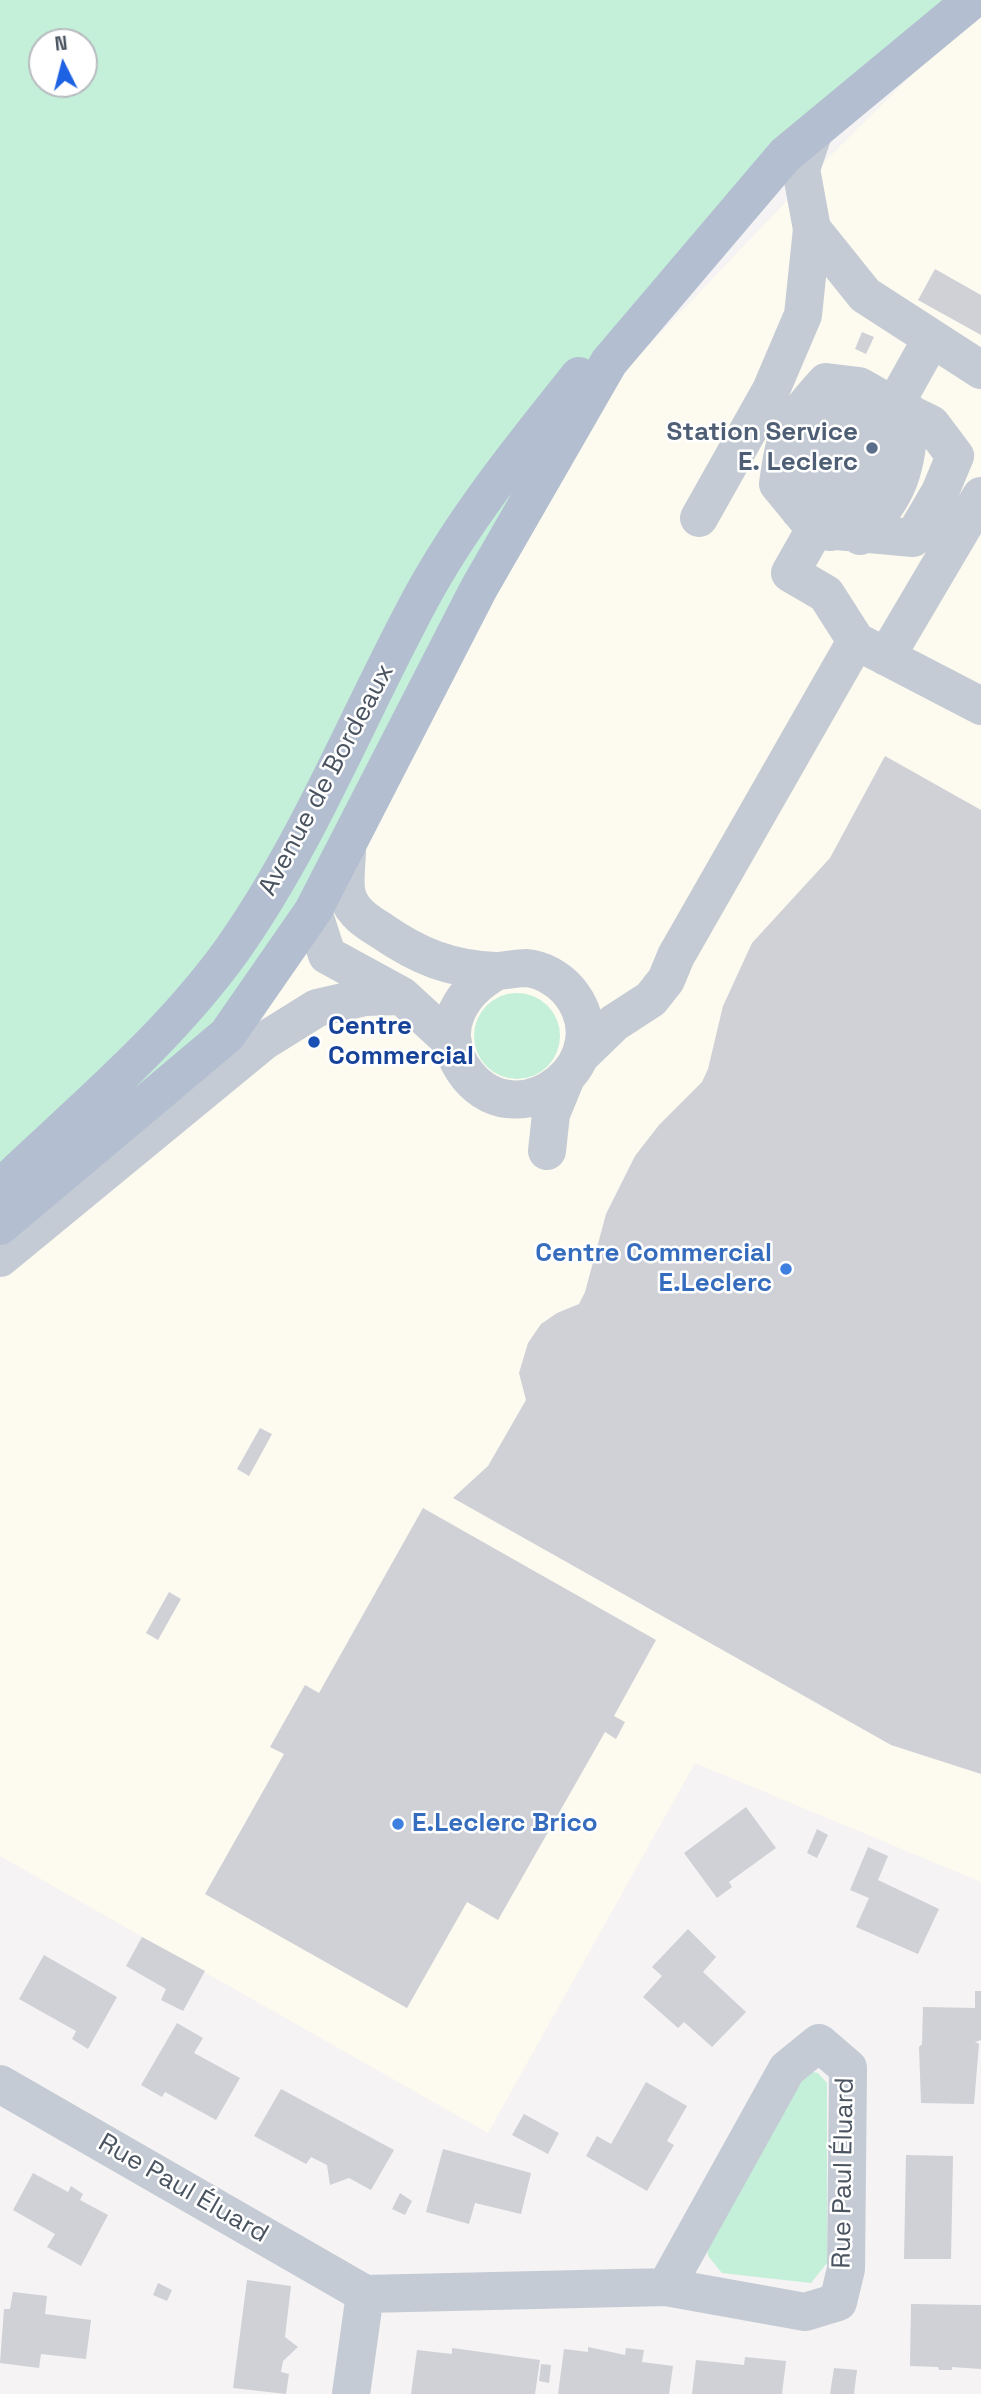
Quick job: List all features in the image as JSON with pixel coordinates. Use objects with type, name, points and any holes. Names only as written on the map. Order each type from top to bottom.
[{"type":"main road","points":[[285,906],[347,850],[479,587],[609,362],[785,155],[972,0]]},
{"type":"main road","name":"Avenue de Bordeaux","points":[[0,1226],[227,1035],[285,906],[285,870],[421,598],[507,466],[667,267],[771,171]]},
{"type":"main road","name":"Avenue de Bordeaux","points":[[0,1188],[193,1001],[285,906]]},
{"type":"street","points":[[699,518],[771,390],[803,314],[812,229],[801,169],[814,131]]},
{"type":"street","points":[[812,229],[865,295],[981,370]]},
{"type":"street","points":[[829,521],[888,506],[906,464],[901,408],[932,338]]},
{"type":"street","points":[[829,521],[784,438],[802,409],[826,383],[859,386],[901,408]]},
{"type":"street","points":[[901,408],[852,436],[829,521],[790,573],[827,594],[871,649],[981,706]]},
{"type":"street","points":[[285,906],[327,955],[402,996],[453,1043],[464,1069],[484,1090],[501,1097],[520,1100],[552,1090],[614,1023],[651,999],[666,980],[676,956],[871,649],[981,496]]},
{"type":"street","points":[[347,850],[347,896],[357,914],[403,945],[441,964],[497,971],[532,968],[563,984],[574,998],[582,1016],[584,1036],[573,1068],[551,1114],[547,1151],[544,1129],[520,1100]]},
{"type":"street","points":[[285,906],[357,914]]},
{"type":"street","points":[[453,1043],[454,1020],[462,999],[477,982],[497,971]]},
{"type":"street","points":[[574,998],[608,1003],[666,980]]},
{"type":"street","points":[[0,1258],[264,1041],[317,1007],[365,997],[402,996]]},
{"type":"street","name":"Rue Paul Éluard","points":[[0,2084],[365,2294],[666,2287],[805,2312],[838,2302],[846,2269],[848,2068],[819,2043],[787,2069],[666,2287]]},
{"type":"street","points":[[351,2394],[365,2294]]},
{"type":"shaded area","points":[[981,18],[981,1882],[695,1763],[488,2133],[0,1856],[0,1272],[242,1072],[265,1014],[518,526],[634,361],[821,165],[921,66]]},
{"type":"green space","points":[[0,0],[972,0],[785,155],[609,362],[227,1035],[0,1226]]},
{"type":"green space","points":[[517,993],[533,997],[547,1006],[556,1020],[560,1036],[556,1052],[547,1066],[533,1075],[517,1079],[501,1075],[487,1066],[478,1052],[474,1036],[478,1020],[487,1006],[501,997]]},
{"type":"green space","points":[[808,2071],[818,2073],[827,2083],[827,2263],[811,2283],[722,2273],[708,2256],[707,2243]]},
{"type":"building","points":[[935,269],[981,295],[981,335],[918,300]]},
{"type":"building","points":[[862,332],[874,337],[866,354],[855,349]]},
{"type":"building","name":"Centre Commercial E.Leclerc","points":[[885,756],[981,810],[981,1774],[891,1745],[453,1498],[488,1466],[526,1400],[519,1373],[528,1343],[541,1324],[557,1313],[579,1304],[585,1292],[606,1214],[635,1156],[659,1125],[702,1082],[708,1069],[723,1006],[752,943],[830,858]]},
{"type":"building","points":[[260,1428],[272,1434],[249,1476],[237,1469]]},
{"type":"building","name":"E.Leclerc Brico","points":[[423,1508],[656,1640],[614,1716],[625,1722],[616,1739],[605,1732],[498,1920],[467,1902],[407,2008],[205,1894],[284,1754],[270,1747],[305,1685],[319,1693]]},
{"type":"building","points":[[169,1592],[181,1599],[158,1640],[146,1633]]},
{"type":"building","points":[[746,1807],[776,1848],[729,1882],[732,1887],[717,1898],[684,1853]]},
{"type":"building","points":[[817,1829],[828,1835],[817,1858],[807,1853]]},
{"type":"building","points":[[868,1847],[888,1856],[878,1880],[939,1909],[918,1954],[856,1927],[869,1898],[850,1890]]},
{"type":"building","points":[[688,1929],[716,1957],[703,1972],[746,2012],[712,2047],[684,2022],[678,2028],[643,1997],[662,1976],[652,1967]]},
{"type":"building","points":[[142,1937],[205,1971],[183,2011],[161,2000],[166,1989],[126,1966]]},
{"type":"building","points":[[44,1955],[117,1997],[88,2049],[72,2039],[76,2031],[19,1999]]},
{"type":"building","points":[[975,1991],[981,1991],[981,2040],[975,2042],[979,2044],[974,2104],[921,2103],[919,2047],[922,2044],[923,2007],[975,2008]]},
{"type":"building","points":[[177,2023],[203,2038],[194,2053],[240,2078],[216,2120],[165,2092],[162,2097],[141,2085]]},
{"type":"building","points":[[646,2082],[687,2106],[667,2141],[674,2145],[647,2191],[586,2156],[597,2136],[611,2144]]},
{"type":"building","points":[[281,2089],[394,2150],[371,2190],[349,2178],[330,2185],[327,2165],[311,2157],[306,2164],[254,2136]]},
{"type":"building","points":[[524,2114],[559,2133],[548,2154],[512,2135]]},
{"type":"building","points":[[443,2149],[531,2173],[521,2214],[475,2203],[469,2224],[426,2212]]},
{"type":"building","points":[[906,2155],[953,2156],[951,2259],[904,2259]]},
{"type":"building","points":[[33,2173],[68,2192],[71,2186],[83,2194],[80,2200],[108,2215],[81,2266],[47,2247],[55,2234],[13,2210]]},
{"type":"building","points":[[400,2193],[412,2201],[405,2215],[392,2209]]},
{"type":"building","points":[[247,2280],[291,2286],[285,2337],[298,2347],[283,2361],[281,2372],[289,2374],[286,2394],[233,2388]]},
{"type":"building","points":[[158,2283],[172,2290],[167,2301],[153,2295]]},
{"type":"building","points":[[13,2292],[47,2296],[45,2314],[91,2320],[86,2359],[41,2354],[39,2368],[0,2363],[4,2309],[10,2309]]},
{"type":"building","points":[[911,2304],[981,2305],[981,2369],[952,2367],[952,2370],[939,2370],[938,2367],[910,2366]]},
{"type":"building","points":[[588,2347],[625,2355],[626,2348],[644,2350],[642,2362],[673,2366],[669,2394],[558,2394],[564,2349],[588,2352]]},
{"type":"building","points":[[452,2348],[540,2360],[535,2394],[411,2394],[417,2350],[452,2354]]},
{"type":"building","points":[[745,2357],[786,2361],[782,2394],[692,2394],[696,2360],[744,2365]]},
{"type":"building","points":[[541,2364],[551,2365],[549,2383],[539,2381]]},
{"type":"building","points":[[834,2368],[857,2370],[854,2394],[830,2394]]},
{"type":"place","name":"Station Service E. Leclerc","points":[[872,448]]},
{"type":"place","name":"Centre Commercial","points":[[314,1042]]},
{"type":"place","name":"Centre Commercial E.Leclerc","points":[[786,1269]]},
{"type":"place","name":"E.Leclerc Brico","points":[[398,1824]]}]
